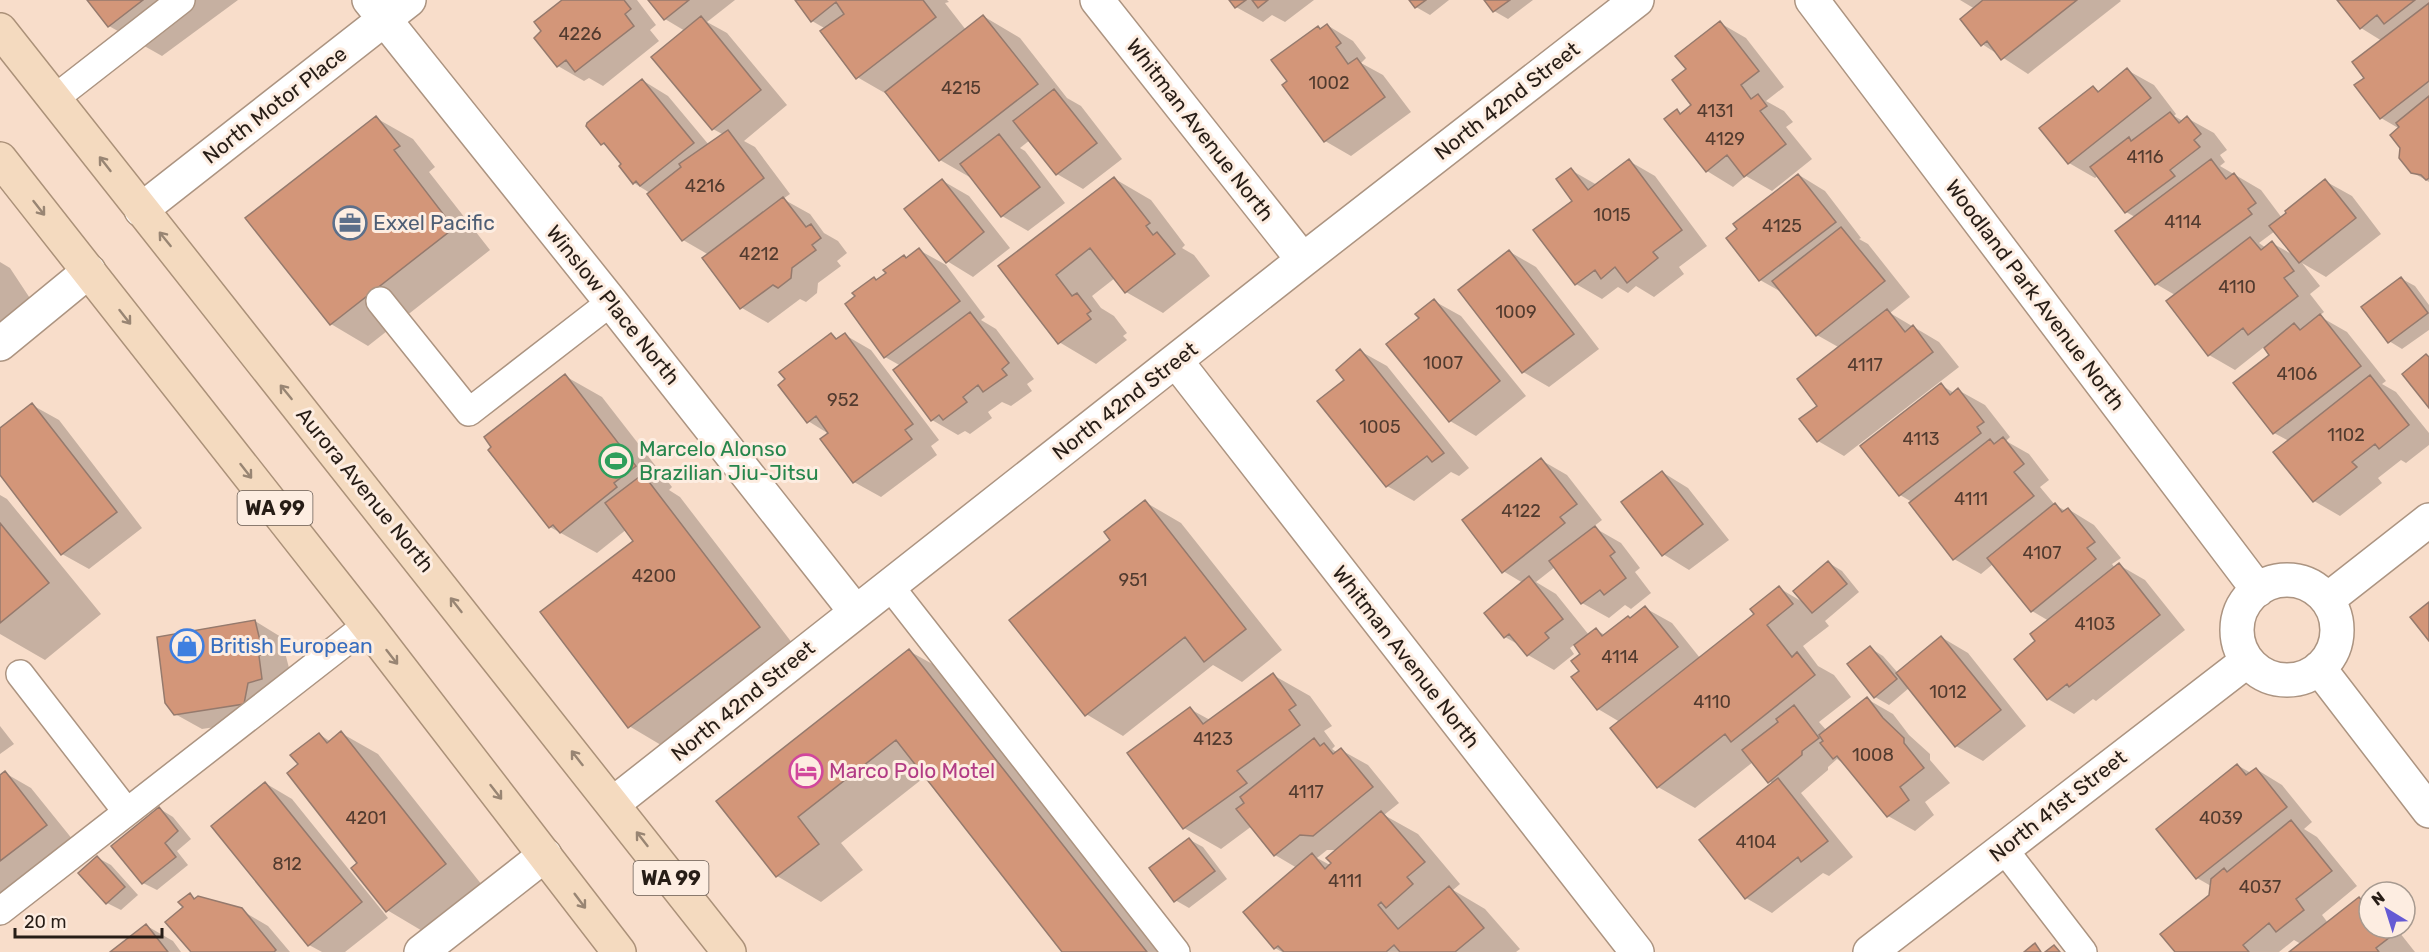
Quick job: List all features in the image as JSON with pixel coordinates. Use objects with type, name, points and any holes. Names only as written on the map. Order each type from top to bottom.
[{"type":"highway","name":"Aurora Avenue North","points":[[0,30],[614,803],[729,952]]},
{"type":"highway","name":"WA 99","points":[[0,159],[367,625],[619,952]]},
{"type":"street","name":"Whitman Avenue North","points":[[1097,0],[1303,260]]},
{"type":"street","name":"North 42nd Street","points":[[614,803],[855,611],[1638,0]]},
{"type":"street","name":"Woodland Park Avenue North","points":[[1812,0],[2258,590]]},
{"type":"street","name":"North Motor Place","points":[[141,210],[387,6]]},
{"type":"street","name":"Winslow Place North","points":[[387,6],[611,302],[855,611]]},
{"type":"street","points":[[0,344],[89,272]]},
{"type":"street","name":"Whitman Avenue North","points":[[1176,361],[1637,952]]},
{"type":"street","points":[[2327,600],[2429,520]]},
{"type":"street","points":[[2277,581],[2295,581],[2311,586],[2327,600],[2334,612],[2337,628],[2335,644],[2328,658],[2319,668],[2304,677],[2288,680],[2272,678],[2258,672],[2247,661],[2239,647],[2237,631],[2239,614],[2248,599],[2258,590],[2277,581]]},
{"type":"street","name":"North 41st Street","points":[[1870,952],[2247,661]]},
{"type":"street","points":[[2319,668],[2429,811]]},
{"type":"street","points":[[421,952],[545,855]]},
{"type":"lane","points":[[54,99],[181,0]]},
{"type":"lane","points":[[380,301],[469,412],[611,302]]},
{"type":"lane","points":[[889,585],[1176,952]]},
{"type":"lane","points":[[0,910],[367,625]]},
{"type":"lane","points":[[20,674],[127,812]]},
{"type":"lane","points":[[2002,848],[2083,952]]},
{"type":"building","points":[[87,0],[143,0],[108,27]]},
{"type":"building","points":[[562,0],[624,0],[631,9],[625,14],[634,26],[575,72],[566,60],[557,67],[534,38],[541,31],[534,22]]},
{"type":"building","points":[[648,0],[689,0],[664,20]]},
{"type":"building","points":[[795,0],[923,0],[936,17],[856,79],[820,31],[844,14],[836,2],[811,22]]},
{"type":"building","points":[[1229,0],[1246,0],[1235,8]]},
{"type":"building","points":[[1252,0],[1268,0],[1258,8]]},
{"type":"building","points":[[1409,0],[1426,0],[1415,8]]},
{"type":"building","points":[[1484,0],[1510,0],[1493,12]]},
{"type":"building","points":[[1983,0],[2077,0],[2001,60],[1987,41],[1981,46],[1960,19]]},
{"type":"building","points":[[2337,0],[2415,0],[2384,24],[2377,15],[2360,29]]},
{"type":"building","points":[[2429,3],[2429,81],[2380,119],[2354,85],[2364,78],[2352,62]]},
{"type":"building","points":[[983,15],[1038,84],[939,161],[885,92]]},
{"type":"building","points":[[701,16],[761,90],[712,130],[651,57]]},
{"type":"building","points":[[1720,21],[1759,71],[1741,85],[1751,99],[1758,94],[1767,106],[1760,111],[1786,144],[1744,177],[1727,155],[1706,172],[1664,119],[1677,109],[1680,114],[1691,105],[1672,80],[1686,69],[1675,56]]},
{"type":"building","points":[[1327,24],[1341,43],[1336,47],[1348,64],[1357,58],[1385,97],[1324,142],[1282,85],[1287,81],[1271,60],[1318,26],[1320,29]]},
{"type":"building","points":[[2127,68],[2151,98],[2068,164],[2039,128],[2093,86],[2098,92]]},
{"type":"building","points":[[642,79],[694,143],[640,186],[636,181],[633,184],[604,143],[601,145],[586,126]]},
{"type":"building","points":[[1054,89],[1097,143],[1056,175],[1013,121]]},
{"type":"building","points":[[2429,96],[2429,178],[2426,180],[2421,175],[2411,173],[2399,158],[2400,148],[2390,135],[2399,127],[2396,123]]},
{"type":"building","points":[[2170,112],[2179,123],[2187,116],[2201,134],[2194,140],[2200,147],[2170,170],[2175,176],[2125,213],[2090,167],[2129,137],[2131,141]]},
{"type":"building","name":"Exxel Pacific","points":[[376,116],[400,146],[394,150],[454,228],[330,325],[245,218]]},
{"type":"building","points":[[728,130],[764,178],[682,241],[647,194],[681,167],[679,164]]},
{"type":"building","points":[[999,134],[1040,187],[1001,217],[960,164]]},
{"type":"building","points":[[1629,159],[1682,230],[1653,252],[1658,258],[1627,283],[1615,267],[1601,279],[1595,270],[1575,285],[1533,230],[1572,201],[1556,179],[1571,168],[1588,190]]},
{"type":"building","points":[[2211,159],[2226,179],[2234,173],[2256,203],[2248,209],[2252,214],[2155,285],[2115,231]]},
{"type":"building","points":[[1798,174],[1836,222],[1759,281],[1726,238],[1737,229],[1733,224]]},
{"type":"building","points":[[1114,177],[1150,223],[1146,226],[1153,235],[1157,232],[1175,254],[1125,293],[1090,248],[1056,275],[1072,296],[1077,293],[1091,311],[1087,314],[1091,319],[1058,344],[998,266]]},
{"type":"building","points":[[942,179],[984,232],[946,263],[904,209]]},
{"type":"building","points":[[2325,179],[2356,218],[2299,263],[2269,226]]},
{"type":"building","points":[[783,197],[806,227],[811,224],[821,238],[812,245],[816,250],[792,268],[791,278],[778,288],[773,285],[740,309],[702,258]]},
{"type":"building","points":[[1841,227],[1885,281],[1816,336],[1772,281]]},
{"type":"building","points":[[2250,237],[2261,250],[2272,241],[2294,271],[2284,278],[2298,296],[2248,335],[2243,328],[2208,356],[2166,301]]},
{"type":"building","points":[[919,248],[960,301],[884,358],[845,304],[855,296],[852,293],[874,277],[876,280],[886,273],[883,270],[904,255],[906,258]]},
{"type":"building","points":[[1509,250],[1574,334],[1522,373],[1458,290]]},
{"type":"building","points":[[2401,277],[2428,313],[2388,343],[2361,307]]},
{"type":"building","points":[[1434,299],[1500,381],[1449,422],[1386,344],[1419,318],[1415,314]]},
{"type":"building","points":[[1887,309],[1905,332],[1913,325],[1933,352],[1817,442],[1799,419],[1817,406],[1797,379]]},
{"type":"building","points":[[970,312],[1009,363],[1002,369],[1007,375],[983,392],[978,385],[963,397],[967,402],[943,420],[939,415],[931,421],[893,370]]},
{"type":"building","points":[[2320,314],[2361,366],[2273,434],[2233,383],[2269,355],[2264,348],[2294,323],[2300,330]]},
{"type":"building","points":[[831,333],[836,339],[845,333],[913,424],[905,430],[912,439],[853,483],[820,439],[828,433],[816,416],[807,423],[778,385],[785,379],[779,372]]},
{"type":"building","points":[[1360,349],[1444,453],[1432,462],[1427,456],[1386,487],[1317,401],[1344,380],[1336,370]]},
{"type":"building","points":[[2426,354],[2429,357],[2429,408],[2402,374]]},
{"type":"building","points":[[565,374],[636,466],[614,483],[617,487],[560,533],[553,525],[549,528],[488,450],[491,447],[484,437]]},
{"type":"building","points":[[2370,375],[2409,425],[2379,449],[2375,444],[2352,462],[2357,467],[2313,502],[2273,452]]},
{"type":"building","points":[[1941,383],[1950,395],[1958,388],[1984,422],[1977,427],[1981,433],[1899,496],[1860,446]]},
{"type":"building","points":[[32,403],[117,512],[61,555],[0,475],[0,428]]},
{"type":"building","points":[[2003,437],[2024,464],[2014,472],[2034,496],[1953,560],[1909,503],[1990,439],[1994,444]]},
{"type":"building","points":[[1541,458],[1577,504],[1560,517],[1565,523],[1502,573],[1462,520]]},
{"type":"building","points":[[1662,471],[1703,524],[1662,556],[1621,502]]},
{"type":"building","points":[[643,474],[760,627],[628,728],[540,612],[633,541],[605,503]]},
{"type":"building","points":[[1145,500],[1246,629],[1204,662],[1185,637],[1085,716],[1009,620],[1110,540],[1104,532]]},
{"type":"building","points":[[2055,503],[2062,512],[2068,508],[2095,542],[2087,548],[2096,559],[2031,612],[1987,558]]},
{"type":"building","points":[[0,523],[49,583],[0,623]]},
{"type":"building","points":[[1595,526],[1615,552],[1610,556],[1626,578],[1604,595],[1600,590],[1581,604],[1549,561]]},
{"type":"building","points":[[1828,561],[1847,584],[1812,613],[1793,591]]},
{"type":"building","points":[[2119,563],[2160,615],[2069,687],[2067,684],[2047,700],[2014,659],[2035,641],[2030,634]]},
{"type":"building","points":[[1529,576],[1563,619],[1545,633],[1549,638],[1527,656],[1509,634],[1504,638],[1484,613]]},
{"type":"building","points":[[1779,586],[1793,604],[1767,625],[1792,657],[1797,652],[1815,675],[1731,742],[1725,734],[1657,788],[1610,728],[1754,614],[1750,609]]},
{"type":"building","points":[[2429,602],[2429,641],[2410,617]]},
{"type":"building","points":[[1645,606],[1678,647],[1597,710],[1571,677],[1579,671],[1571,661],[1580,654],[1574,645],[1596,628],[1602,636]]},
{"type":"building","points":[[255,620],[263,653],[259,656],[262,679],[248,683],[244,704],[174,715],[165,703],[157,637]]},
{"type":"building","points":[[1941,636],[2001,710],[1955,747],[1896,673]]},
{"type":"building","points":[[1870,646],[1897,679],[1874,698],[1847,664]]},
{"type":"building","name":"Marco Polo Motel","points":[[909,649],[1147,952],[1062,952],[896,740],[798,817],[819,844],[776,877],[716,801]]},
{"type":"building","points":[[1273,673],[1296,705],[1289,710],[1300,725],[1237,771],[1247,783],[1183,829],[1127,753],[1190,707],[1203,724]]},
{"type":"building","points":[[1867,697],[1883,718],[1904,738],[1904,743],[1924,768],[1900,787],[1909,800],[1887,817],[1837,756],[1833,759],[1820,743],[1823,741],[1819,735]]},
{"type":"building","points":[[1794,705],[1819,738],[1768,783],[1742,750],[1778,722],[1776,719]]},
{"type":"building","points":[[341,731],[446,864],[386,912],[351,868],[357,863],[287,773],[298,764],[290,755],[319,733],[327,743]]},
{"type":"building","points":[[1314,738],[1320,746],[1324,743],[1333,754],[1341,748],[1373,787],[1313,836],[1300,835],[1274,856],[1236,809],[1244,803],[1240,797]]},
{"type":"building","points":[[2237,764],[2246,775],[2256,768],[2287,807],[2196,879],[2156,829]]},
{"type":"building","points":[[5,771],[47,825],[0,861],[0,775]]},
{"type":"building","points":[[1778,778],[1828,841],[1801,862],[1798,857],[1745,899],[1699,840]]},
{"type":"building","points":[[265,782],[362,902],[308,946],[211,826]]},
{"type":"building","points":[[159,807],[178,831],[165,843],[176,857],[142,884],[111,846]]},
{"type":"building","points":[[1381,811],[1425,862],[1407,877],[1413,884],[1386,908],[1381,902],[1378,905],[1398,929],[1449,886],[1484,928],[1455,952],[1400,952],[1394,945],[1386,952],[1284,952],[1278,946],[1274,949],[1243,912],[1312,853],[1325,869],[1331,863],[1326,858]]},
{"type":"building","points":[[2291,820],[2332,871],[2296,899],[2304,910],[2276,932],[2269,923],[2243,945],[2249,952],[2175,952],[2160,934],[2209,895],[2211,879],[2224,868],[2227,872]]},
{"type":"building","points":[[1189,838],[1215,871],[1174,902],[1149,868]]},
{"type":"building","points":[[97,856],[125,887],[106,904],[78,873]]},
{"type":"building","points":[[190,893],[194,899],[198,896],[242,908],[276,950],[274,952],[191,952],[165,922],[183,907],[178,902]]},
{"type":"building","points":[[2357,899],[2357,940],[2386,940],[2376,948],[2379,952],[2289,952]]},
{"type":"building","points":[[146,924],[168,952],[110,952]]},
{"type":"building","points":[[2035,943],[2041,952],[2024,952]]},
{"type":"building","points":[[2054,945],[2060,952],[2045,952]]},
{"type":"place","name":"Exxel Pacific","points":[[350,223]]},
{"type":"place","name":"Marcelo Alonso Brazilian Jiu-Jitsu","points":[[616,461]]},
{"type":"place","name":"British European","points":[[187,646]]},
{"type":"place","name":"Marco Polo Motel","points":[[806,771]]}]
